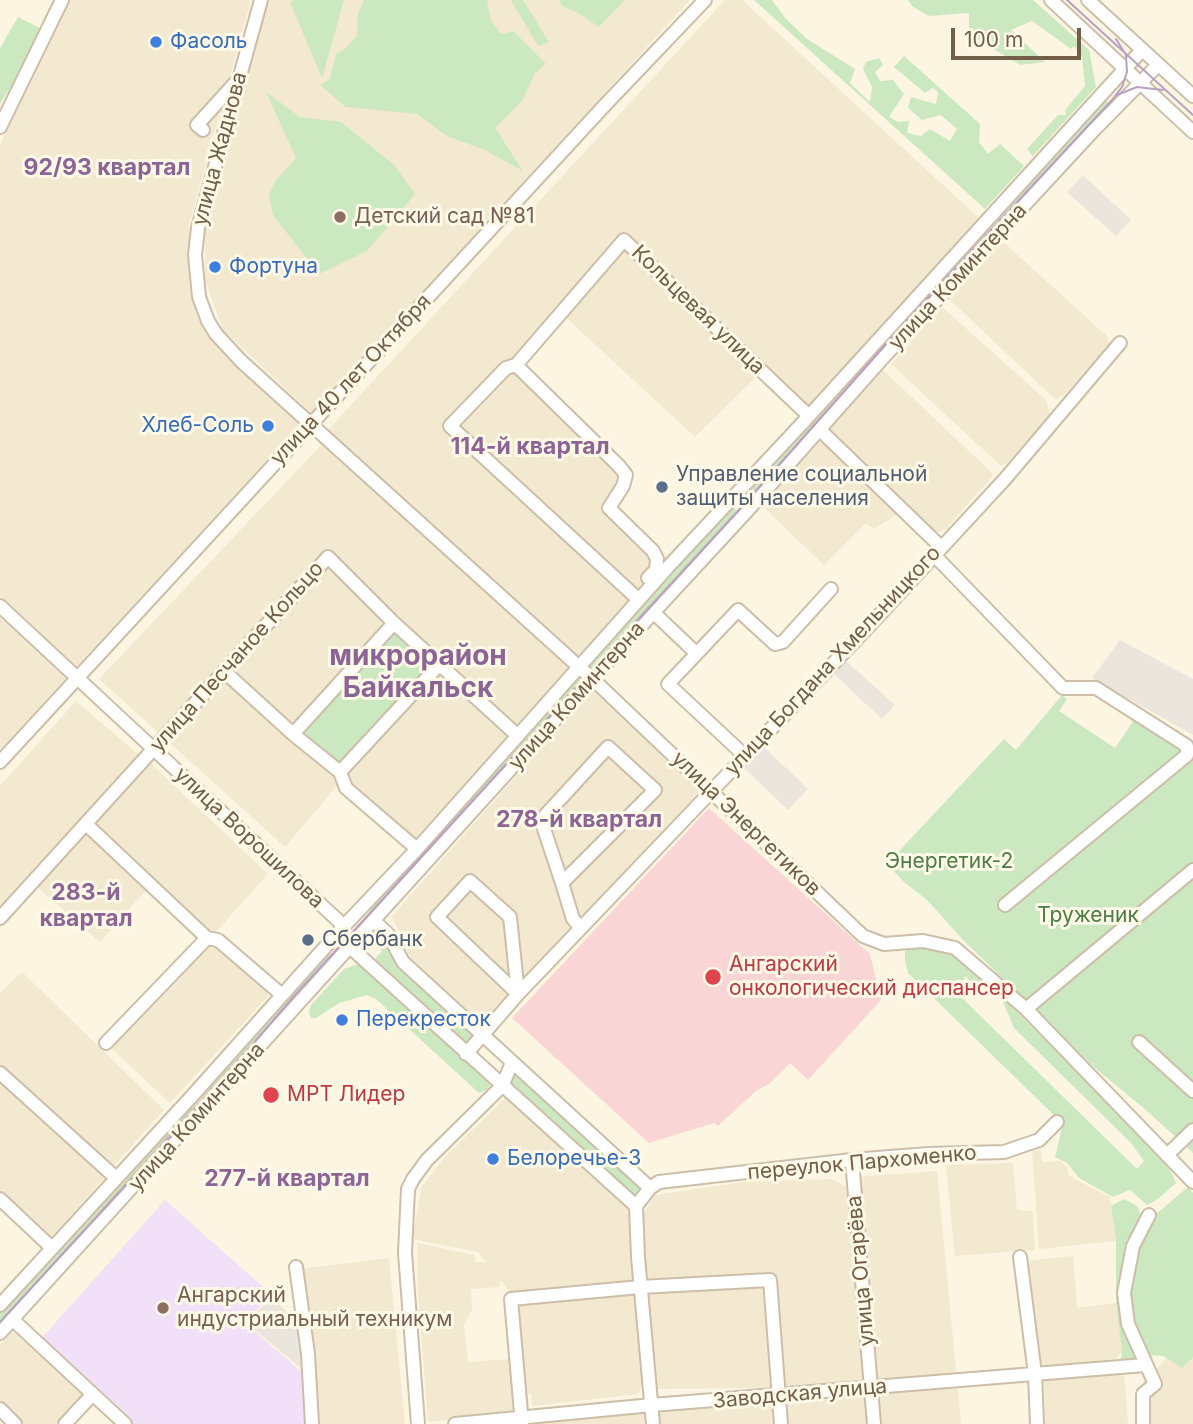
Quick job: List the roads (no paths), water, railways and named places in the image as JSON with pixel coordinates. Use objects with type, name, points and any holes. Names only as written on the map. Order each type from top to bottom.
[{"type":"street","points":[[0,127],[62,0]]},
{"type":"street","name":"улица Жаднова","points":[[261,0],[198,228],[195,255],[199,297],[216,334],[312,423]]},
{"type":"street","name":"улица 40 лет Октября","points":[[0,762],[705,0]]},
{"type":"street","points":[[1051,0],[1193,132]]},
{"type":"street","points":[[1088,0],[1193,96]]},
{"type":"street","name":"улица Коминтерна","points":[[0,1304],[417,849],[579,667],[637,597],[809,416],[1142,50]]},
{"type":"street","name":"улица Коминтерна","points":[[0,1332],[1000,230],[1158,65]]},
{"type":"street","points":[[203,130],[197,125],[238,80]]},
{"type":"street","name":"Кольцевая улица","points":[[637,597],[450,426],[506,369],[516,365],[624,240],[809,416]]},
{"type":"street","name":"улица Богдана Хмельницкого","points":[[466,1054],[518,994],[870,625],[1005,479],[1120,343]]},
{"type":"street","points":[[516,365],[620,466],[626,475],[623,486],[609,509],[653,551],[657,559],[656,570],[637,597]]},
{"type":"street","name":"улица Энергетиков","points":[[312,423],[592,679],[863,936],[884,944],[923,942],[955,948],[1026,1009],[1193,1182]]},
{"type":"street","points":[[819,429],[937,551],[1063,688],[1096,688],[1187,746],[1187,755],[1005,905]]},
{"type":"street","name":"улица Песчаное Кольцо","points":[[0,918],[328,558],[394,623],[518,736]]},
{"type":"street","points":[[744,755],[668,684],[738,610],[775,643],[783,642],[831,589]]},
{"type":"street","name":"улица Ворошилова","points":[[0,606],[344,926]]},
{"type":"street","points":[[653,612],[696,653]]},
{"type":"street","points":[[293,734],[394,623]]},
{"type":"street","points":[[341,772],[440,664]]},
{"type":"street","points":[[226,673],[293,734],[341,772],[346,788],[417,849]]},
{"type":"street","points":[[562,883],[655,790],[608,747],[541,820],[573,919],[581,929]]},
{"type":"street","points":[[86,824],[206,938],[218,940],[282,995]]},
{"type":"street","points":[[1026,1009],[1193,870]]},
{"type":"street","points":[[470,881],[510,917],[518,994],[437,917],[470,881]]},
{"type":"street","points":[[636,1206],[350,947],[344,926],[374,921],[388,933],[403,962],[512,1063],[654,1185],[636,1206],[640,1287],[653,1424]]},
{"type":"street","points":[[106,1043],[206,938]]},
{"type":"street","points":[[1139,1042],[1193,1091]]},
{"type":"street","points":[[418,1424],[405,1252],[408,1189],[427,1160],[502,1086],[512,1063]]},
{"type":"street","points":[[0,1073],[116,1178]]},
{"type":"street","points":[[193,1095],[206,1107]]},
{"type":"street","name":"переулок Пархоменко","points":[[654,1185],[852,1160],[1004,1152],[1039,1140],[1056,1122]]},
{"type":"street","points":[[1167,1156],[1193,1130]]},
{"type":"street","name":"улица Огарёва","points":[[852,1160],[874,1424]]},
{"type":"street","points":[[0,1199],[52,1248]]},
{"type":"street","points":[[1143,1424],[1143,1394],[1155,1384],[1128,1324],[1124,1293],[1133,1247],[1149,1215]]},
{"type":"street","points":[[1020,1257],[1035,1374],[1037,1424]]},
{"type":"street","points":[[296,1267],[308,1354],[312,1424]]},
{"type":"street","points":[[522,1420],[511,1299],[640,1287],[770,1280],[780,1424]]},
{"type":"street","points":[[12,1319],[125,1424]]},
{"type":"street","name":"Заводская улица","points":[[455,1424],[522,1420],[652,1405],[1145,1365]]},
{"type":"street","points":[[65,1424],[92,1395]]},
{"type":"street","points":[[0,1409],[15,1424]]},
{"type":"tram line","points":[[1067,0],[1193,115]]},
{"type":"tram line","points":[[0,1322],[741,508],[911,316],[1112,100],[1122,87],[1127,72],[1126,55],[1116,39]]},
{"type":"tram line","points":[[1117,95],[1137,87],[1163,90]]},
{"type":"place","name":"Фасоль","points":[[156,42]]},
{"type":"place","name":"Детский сад №81","points":[[340,217]]},
{"type":"place","name":"Фортуна","points":[[215,267]]},
{"type":"place","name":"Хлеб-Соль","points":[[268,426]]},
{"type":"place","name":"Управление социальной защиты населения","points":[[662,487]]},
{"type":"place","name":"Сбербанк","points":[[308,940]]},
{"type":"place","name":"Ангарский онкологический диспансер","points":[[713,977]]},
{"type":"place","name":"Перекресток","points":[[342,1020]]},
{"type":"place","name":"МРТ Лидер","points":[[271,1095]]},
{"type":"place","name":"Белоречье-3","points":[[493,1159]]},
{"type":"place","name":"Ангарский индустриальный техникум","points":[[163,1308]]},
{"type":"district","name":"92/93 квартал","points":[[107,168]]},
{"type":"district","name":"114-й квартал","points":[[530,447]]},
{"type":"district","name":"микрорайон Байкальск","points":[[418,673]]},
{"type":"district","name":"278-й квартал","points":[[579,820]]},
{"type":"district","name":"283-й квартал","points":[[86,906]]},
{"type":"district","name":"277-й квартал","points":[[287,1179]]},
{"type":"park label","name":"Энергетик-2","points":[[949,862]]},
{"type":"park label","name":"Труженик","points":[[1088,916]]}]
